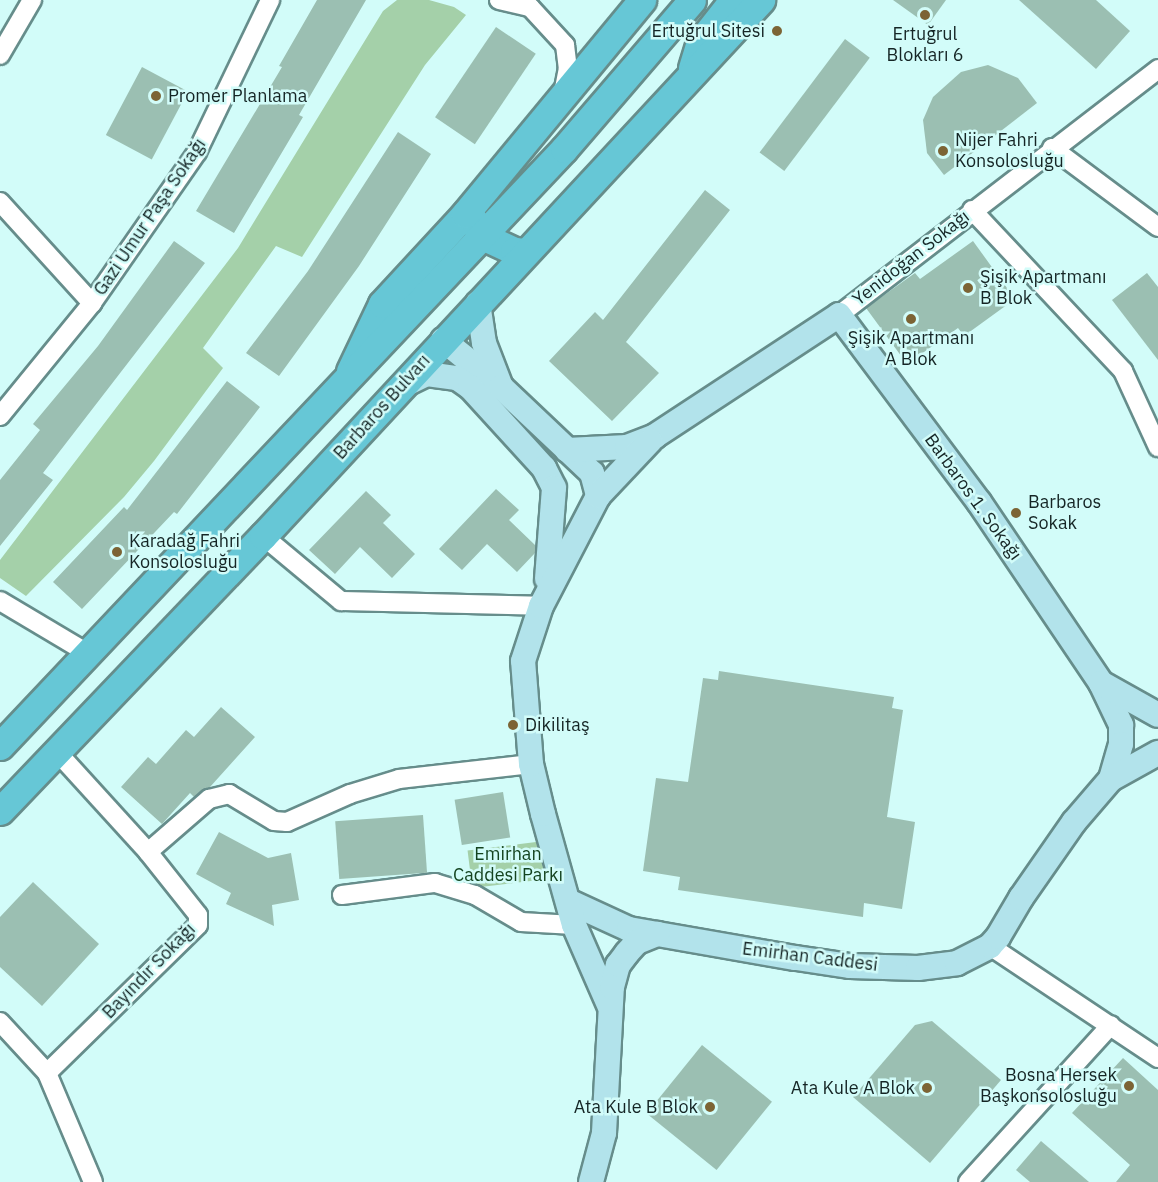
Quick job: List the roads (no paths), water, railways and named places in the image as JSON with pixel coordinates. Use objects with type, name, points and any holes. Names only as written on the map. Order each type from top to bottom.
[{"type":"main road","points":[[346,383],[361,343],[382,304],[478,198],[642,0]]},
{"type":"main road","points":[[0,746],[86,652],[397,330],[480,235],[564,149],[692,0]]},
{"type":"main road","points":[[690,78],[700,42],[733,0]]},
{"type":"main road","name":"Barbaros Bulvarı","points":[[0,812],[263,536],[761,0]]},
{"type":"main road","points":[[478,198],[472,218],[480,235],[514,251],[526,252]]},
{"type":"main road","points":[[397,330],[425,332],[443,340]]},
{"type":"street","points":[[0,56],[32,0]]},
{"type":"street","name":"Gazi Umur Paşa Sokağı","points":[[0,416],[92,303],[198,152],[270,0]]},
{"type":"street","points":[[499,0],[530,7],[565,45],[568,68],[562,99]]},
{"type":"street","name":"Yenidoğan Sokağı","points":[[655,436],[839,315],[1052,148],[1158,69]]},
{"type":"street","points":[[1052,148],[1157,229]]},
{"type":"street","points":[[0,202],[92,303]]},
{"type":"street","points":[[972,210],[1123,371],[1158,447]]},
{"type":"street","points":[[478,303],[484,343],[501,387]]},
{"type":"street","name":"Barbaros 1. Sokağı","points":[[839,315],[979,502],[1101,683],[1121,725],[1121,744],[1112,779]]},
{"type":"street","points":[[443,340],[501,387],[592,473],[598,496]]},
{"type":"street","points":[[400,388],[428,374],[457,378],[470,387],[544,468],[554,488],[550,567],[541,606],[523,661],[531,764],[572,913],[609,1005]]},
{"type":"street","points":[[567,450],[627,447],[655,436]]},
{"type":"street","points":[[541,606],[598,496],[655,436]]},
{"type":"street","points":[[263,536],[341,601],[541,606]]},
{"type":"street","points":[[0,601],[86,652]]},
{"type":"street","points":[[1101,683],[1158,715]]},
{"type":"street","name":"Bayındır Sokağı","points":[[47,1073],[198,925],[198,915],[148,852],[58,753]]},
{"type":"street","points":[[1112,779],[1158,753]]},
{"type":"street","points":[[148,852],[209,799],[229,794],[274,821],[286,822],[350,794],[399,779],[531,764]]},
{"type":"street","name":"Emirhan Caddesi","points":[[572,913],[657,934],[850,966],[918,968],[957,963],[990,946],[1074,822],[1112,779]]},
{"type":"street","points":[[342,895],[435,883],[475,895],[521,922],[572,913]]},
{"type":"street","points":[[591,1182],[604,1132],[609,1005],[618,965],[638,942],[657,934]]},
{"type":"street","points":[[990,946],[1158,1058]]},
{"type":"street","points":[[0,1022],[47,1073],[93,1182]]},
{"type":"street","points":[[968,1182],[1111,1025]]},
{"type":"place","name":"Ertuğrul Blokları 6","points":[[925,15]]},
{"type":"place","name":"Ertuğrul Sitesi","points":[[777,31]]},
{"type":"place","name":"Promer Planlama","points":[[156,96]]},
{"type":"place","name":"Nijer Fahri Konsolosluğu","points":[[943,151]]},
{"type":"place","name":"Şişik Apartmanı B Blok","points":[[968,288]]},
{"type":"place","name":"Şişik Apartmanı A Blok","points":[[911,319]]},
{"type":"place","name":"Barbaros Sokak","points":[[1016,513]]},
{"type":"place","name":"Karadağ Fahri Konsolosluğu","points":[[117,552]]},
{"type":"place","name":"Dikilitaş","points":[[513,725]]},
{"type":"place","name":"Bosna Hersek Başkonsolosluğu","points":[[1129,1086]]},
{"type":"place","name":"Ata Kule A Blok","points":[[927,1088]]},
{"type":"place","name":"Ata Kule B Blok","points":[[710,1107]]},
{"type":"park label","name":"Emirhan Caddesi Parkı","points":[[508,865]]}]
